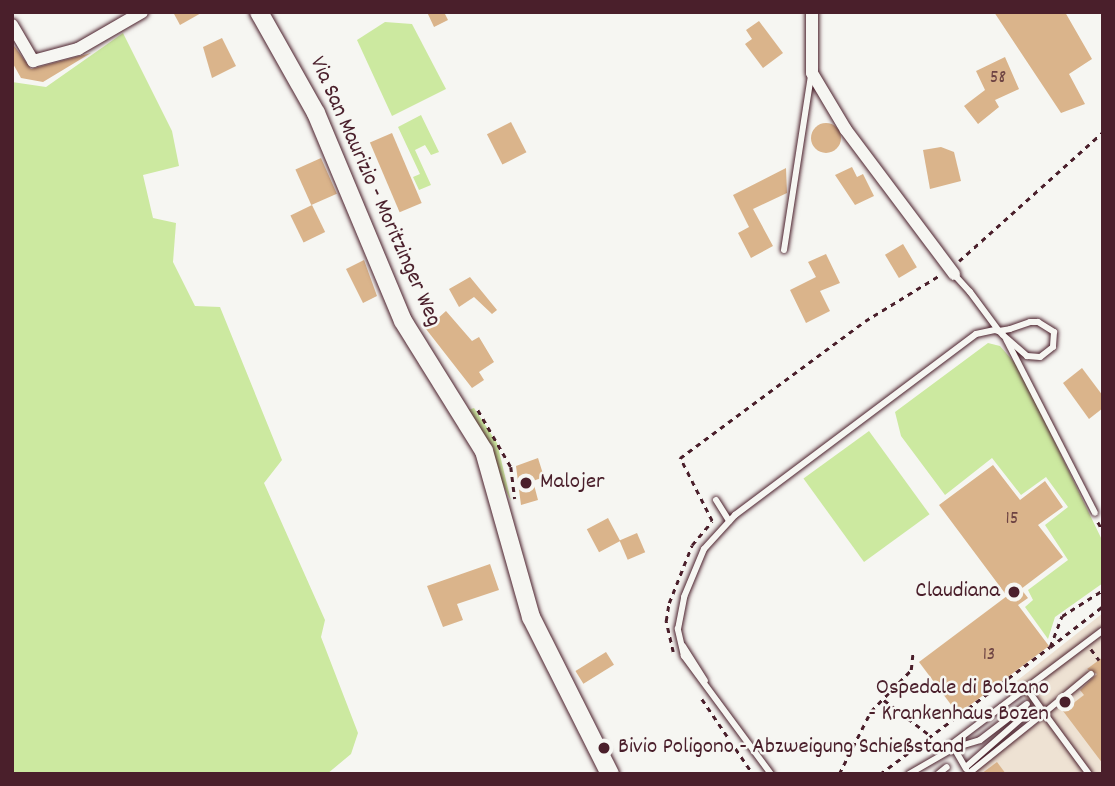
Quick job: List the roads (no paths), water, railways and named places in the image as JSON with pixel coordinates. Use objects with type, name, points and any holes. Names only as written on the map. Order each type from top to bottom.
[{"type":"main road","name":"Via San Maurizio - Moritzinger Weg","points":[[260,12],[316,113],[402,321],[484,451],[531,617],[610,774]]},
{"type":"street","points":[[12,25],[33,61],[78,49],[142,12]]},
{"type":"street","points":[[812,12],[812,73],[846,130],[951,272]]},
{"type":"lane","points":[[784,250],[797,199],[812,73]]},
{"type":"lane","points":[[951,272],[1021,358],[1095,513]]},
{"type":"lane","points":[[771,773],[705,682],[683,646],[679,616],[693,571],[730,521],[976,334],[1001,333],[1038,322],[1057,340],[1033,358],[1001,333]]},
{"type":"lane","points":[[716,500],[730,521]]},
{"type":"lane","points":[[909,774],[1103,630]]},
{"type":"lane","points":[[966,774],[1091,674]]},
{"type":"lane","points":[[1026,687],[1089,774]]},
{"type":"lane","points":[[944,750],[981,740],[1029,707],[967,765],[966,774]]},
{"type":"lane","points":[[954,748],[967,765]]},
{"type":"lane","points":[[938,774],[947,767]]},
{"type":"place","name":"Malojer","points":[[526,483]]},
{"type":"place","name":"Claudiana","points":[[1014,592]]},
{"type":"place","name":"Ospedale di Bolzano - Krankenhaus Bozen","points":[[1065,702]]},
{"type":"place","name":"Bivio Poligono - Abzweigung Schießstand","points":[[604,748]]}]
